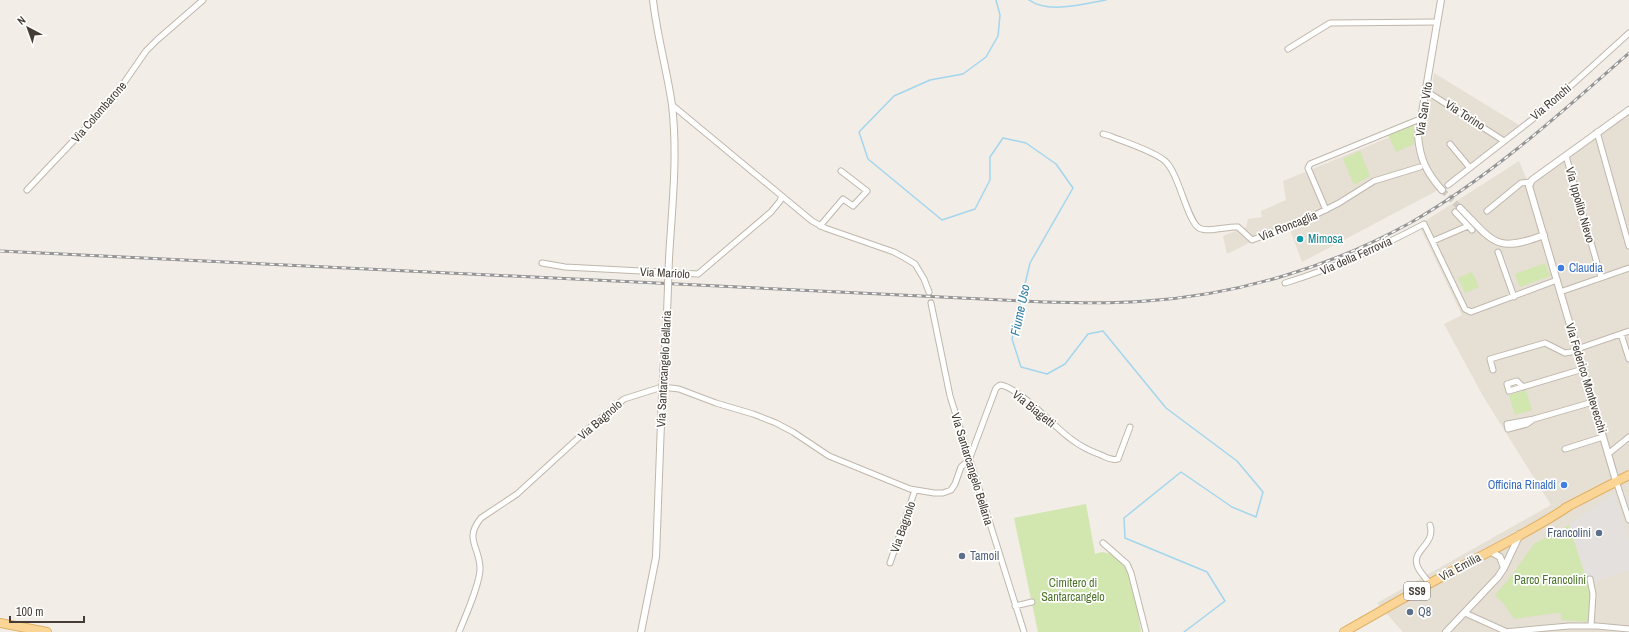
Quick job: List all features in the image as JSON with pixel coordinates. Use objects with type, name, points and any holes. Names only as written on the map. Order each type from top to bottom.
[{"type":"main road","points":[[1520,535],[1569,506],[1629,475]]},
{"type":"main road","points":[[1520,535],[1550,519],[1569,506]]},
{"type":"main road","name":"Via Emilia","points":[[1344,632],[1520,535]]},
{"type":"main road","points":[[0,623],[18,629],[47,632]]},
{"type":"street","name":"Via Colombarone","points":[[27,190],[112,100],[146,51],[156,40],[203,0]]},
{"type":"street","name":"Via Santarcangelo Bellaria","points":[[641,632],[656,557],[662,396],[675,143],[672,105],[655,23],[653,0]]},
{"type":"street","name":"Via San Vito","points":[[1441,0],[1418,136],[1423,162],[1430,176],[1442,190]]},
{"type":"street","points":[[1288,49],[1330,23],[1437,22]]},
{"type":"street","name":"Via Ronchi","points":[[1448,185],[1543,111],[1629,33]]},
{"type":"street","name":"Via Torino","points":[[1426,91],[1504,141]]},
{"type":"street","points":[[672,105],[820,226],[894,252],[915,264],[924,279],[928,292]]},
{"type":"street","points":[[1486,211],[1521,183],[1530,182],[1629,110]]},
{"type":"street","points":[[1326,210],[1308,168],[1310,164],[1420,119]]},
{"type":"street","points":[[1598,132],[1629,246]]},
{"type":"street","name":"Via Roncaglia","points":[[1103,134],[1165,160],[1172,171],[1195,225],[1200,229],[1209,230],[1238,227],[1252,240],[1303,221],[1326,210],[1374,181],[1420,167]]},
{"type":"street","points":[[1450,144],[1470,168]]},
{"type":"street","name":"Via Ippolito Nievo","points":[[1566,156],[1601,277]]},
{"type":"street","points":[[820,226],[843,199],[853,206],[867,191],[841,171]]},
{"type":"street","name":"Via Federico Montevecchi","points":[[1530,182],[1531,191],[1560,292],[1629,520]]},
{"type":"street","name":"Via Mariolo","points":[[542,263],[565,267],[698,274],[771,212],[782,196]]},
{"type":"street","points":[[1458,210],[1487,235],[1494,240],[1507,245],[1545,238]]},
{"type":"street","points":[[1458,210],[1470,228],[1433,241],[1467,311],[1472,312],[1557,280]]},
{"type":"street","name":"Via della Ferrovia","points":[[1284,283],[1321,272],[1350,260],[1383,246],[1424,224],[1433,241]]},
{"type":"street","points":[[1498,252],[1514,296]]},
{"type":"street","points":[[1560,292],[1629,268]]},
{"type":"street","name":"Via Santarcangelo Bellaria","points":[[930,302],[950,396],[1024,632]]},
{"type":"street","points":[[1493,370],[1490,359],[1545,343],[1565,353],[1629,331]]},
{"type":"street","points":[[1621,334],[1629,359]]},
{"type":"street","points":[[1523,387],[1583,369]]},
{"type":"street","name":"Via Biagetti","points":[[969,460],[996,388],[1002,385],[1019,394],[1062,432],[1081,446],[1106,457],[1116,460],[1120,454],[1130,427]]},
{"type":"street","name":"Via Bagnolo","points":[[459,632],[480,571],[473,536],[481,518],[517,494],[587,430],[624,399],[652,389],[662,387],[674,388],[758,416],[793,432],[829,456],[896,485],[915,490],[943,493],[951,490],[955,484],[961,467],[969,460]]},
{"type":"street","points":[[1534,419],[1593,402]]},
{"type":"street","points":[[1565,448],[1603,436]]},
{"type":"street","points":[[1608,454],[1629,437]]},
{"type":"street","name":"Via Bagnolo","points":[[890,563],[915,490]]},
{"type":"street","name":"Via Emilia","points":[[1430,525],[1430,538],[1418,554],[1416,561],[1417,566],[1430,584]]},
{"type":"street","points":[[1446,632],[1498,577],[1520,535]]},
{"type":"street","points":[[1103,543],[1127,564],[1131,573],[1146,632]]},
{"type":"street","points":[[1490,551],[1500,557],[1504,568]]},
{"type":"street","points":[[1590,579],[1594,594],[1591,626]]},
{"type":"street","points":[[1015,606],[1032,602]]},
{"type":"street","points":[[1465,613],[1504,632],[1569,626],[1629,629]]},
{"type":"shaded area","points":[[1434,73],[1519,125],[1444,187],[1302,262],[1288,224],[1227,254],[1223,236],[1246,227],[1248,219],[1262,217],[1261,211],[1286,200],[1283,181],[1412,128],[1425,127]]},
{"type":"shaded area","points":[[1629,108],[1629,632],[1403,632],[1377,603],[1551,505],[1483,396],[1444,324],[1462,315],[1419,225],[1519,161],[1527,180]]},
{"type":"shaded area","points":[[1504,253],[1516,286],[1513,287],[1501,254]]},
{"type":"shaded area","name":"Francolini","points":[[1614,493],[1629,542],[1629,570],[1588,583],[1569,525]]},
{"type":"green space","points":[[1414,124],[1414,144],[1396,152],[1388,135]]},
{"type":"green space","points":[[1360,151],[1370,176],[1354,185],[1343,159]]},
{"type":"green space","points":[[1545,263],[1550,276],[1520,287],[1515,274]]},
{"type":"green space","points":[[1472,272],[1479,287],[1465,293],[1458,278]]},
{"type":"green space","points":[[1526,390],[1532,410],[1515,415],[1509,395]]},
{"type":"green space","name":"Cimitero di Santarcangelo","points":[[1086,504],[1095,554],[1102,552],[1116,555],[1131,571],[1141,632],[1038,632],[1014,518]]},
{"type":"green space","name":"Parco Francolini","points":[[1569,525],[1591,594],[1589,622],[1561,620],[1561,614],[1556,613],[1514,619],[1504,604],[1495,595],[1512,575],[1534,544]]},
{"type":"waterway","name":"Fiume Uso","points":[[996,0],[1000,15],[998,36],[986,57],[963,74],[930,80],[894,96],[859,132],[868,159],[942,220],[975,209],[990,180],[990,157],[1003,138],[1026,143],[1056,164],[1073,188],[1030,263],[1012,339],[1021,367],[1047,374],[1065,364],[1088,334],[1103,331],[1166,408],[1237,461],[1263,492],[1256,517],[1232,507],[1181,472],[1124,518],[1125,538],[1207,572],[1225,601],[1184,632]]},
{"type":"waterway","name":"Fiume Uso","points":[[1029,0],[1037,4],[1056,7],[1066,7],[1106,0]]},
{"type":"tunnel","points":[[1442,190],[1460,208]]},
{"type":"tunnel","points":[[929,292],[931,303]]},
{"type":"railway","points":[[0,251],[1044,302],[1120,303],[1180,298],[1249,285],[1316,265],[1348,253],[1410,223],[1468,186],[1524,144],[1629,53]]},
{"type":"place","name":"Mimosa","points":[[1300,239]]},
{"type":"place","name":"Claudia","points":[[1561,268]]},
{"type":"place","name":"Officina Rinaldi","points":[[1564,485]]},
{"type":"place","name":"Francolini","points":[[1599,533]]},
{"type":"place","name":"Tamoil","points":[[962,556]]},
{"type":"place","name":"Q8","points":[[1410,612]]}]
